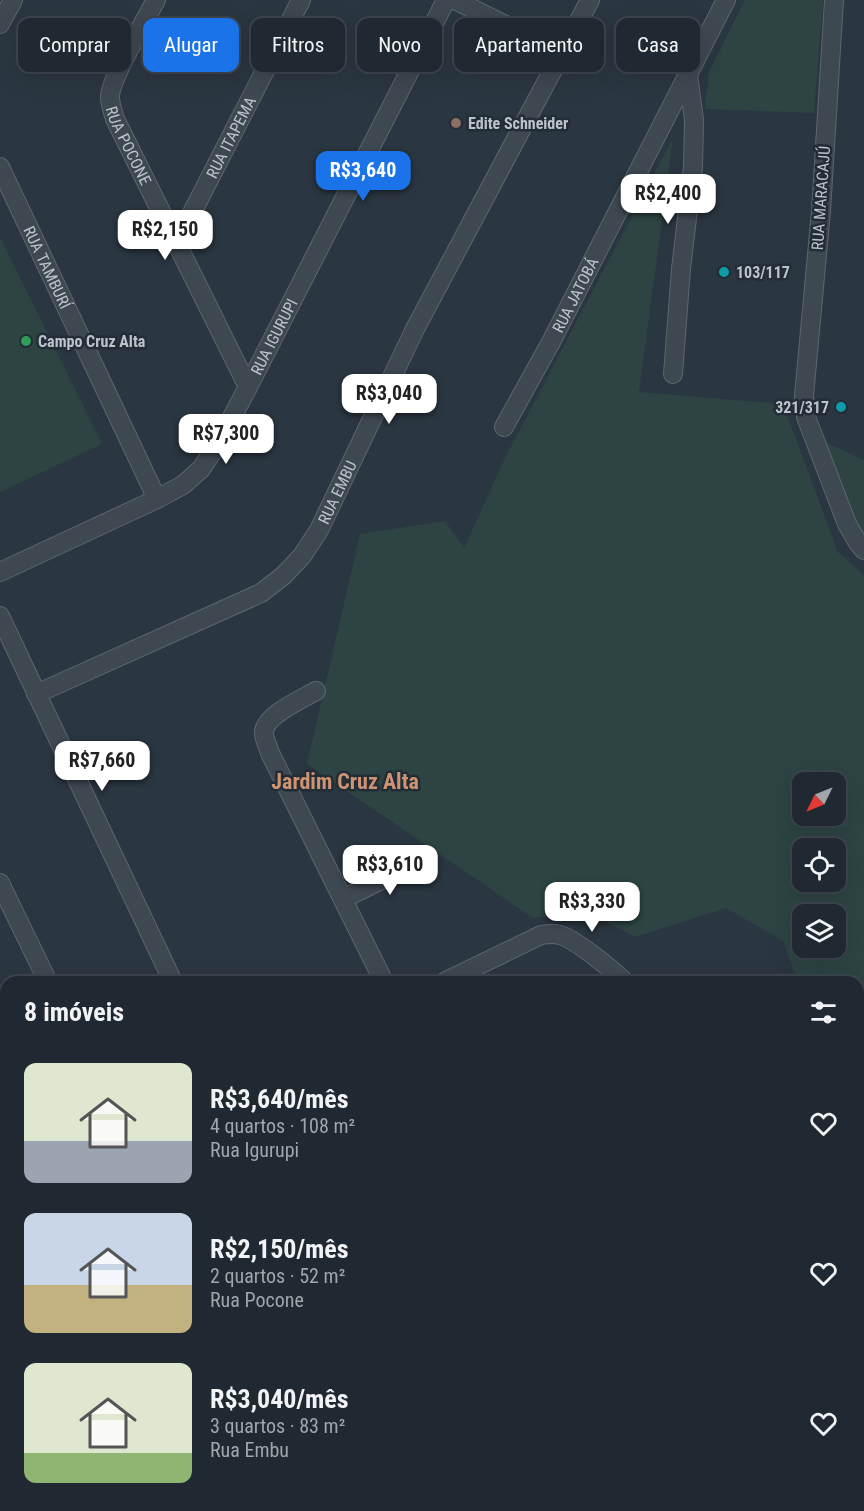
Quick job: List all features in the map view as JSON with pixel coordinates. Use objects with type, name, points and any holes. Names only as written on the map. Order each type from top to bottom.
[{"type":"street","points":[[0,24],[13,0]]},
{"type":"street","name":"RUA POCONE","points":[[156,0],[111,87],[110,97],[115,119],[248,387]]},
{"type":"street","name":"RUA ITAPEMA","points":[[177,244],[301,0]]},
{"type":"street","name":"RUA IGURUPI","points":[[0,572],[157,499],[183,485],[201,469],[219,442],[248,387],[446,0]]},
{"type":"street","points":[[455,0],[491,18]]},
{"type":"street","name":"RUA EMBU","points":[[580,18],[590,0]]},
{"type":"street","name":"RUA JATOBÁ","points":[[504,427],[551,342],[726,0]]},
{"type":"street","name":"RUA MARACAJÚ","points":[[834,0],[821,211],[804,396],[807,417],[847,524],[864,550]]},
{"type":"street","name":"RUA EMBU","points":[[36,693],[261,592],[283,576],[302,556],[319,530],[415,329],[552,72]]},
{"type":"street","points":[[673,374],[681,269],[693,167],[694,120],[688,75]]},
{"type":"street","name":"RUA TAMBURÍ","points":[[0,167],[157,499]]},
{"type":"street","points":[[0,616],[170,976]]},
{"type":"street","points":[[316,691],[274,716],[265,727],[264,734],[270,753],[381,976]]},
{"type":"street","points":[[343,899],[420,861]]},
{"type":"street","points":[[0,883],[45,976]]},
{"type":"street","points":[[456,976],[549,933],[570,939],[619,976]]},
{"type":"green space","points":[[745,0],[823,0],[814,113],[705,109],[709,72]]},
{"type":"green space","points":[[673,138],[639,392],[783,404],[838,552],[864,575],[864,976],[796,976],[783,941],[726,908],[635,937],[589,913],[533,918],[307,764],[360,534],[445,521],[464,548],[505,458]]},
{"type":"green space","name":"Campo Cruz Alta","points":[[0,237],[102,444],[0,492]]},
{"type":"green space","points":[[823,441],[864,460],[864,535],[851,517]]},
{"type":"place","name":"Edite Schneider","points":[[456,123]]},
{"type":"place","name":"103/117","points":[[724,272]]},
{"type":"place","name":"Campo Cruz Alta","points":[[26,341]]},
{"type":"place","name":"321/317","points":[[841,407]]},
{"type":"district","name":"Jardim Cruz Alta","points":[[345,781]]}]
